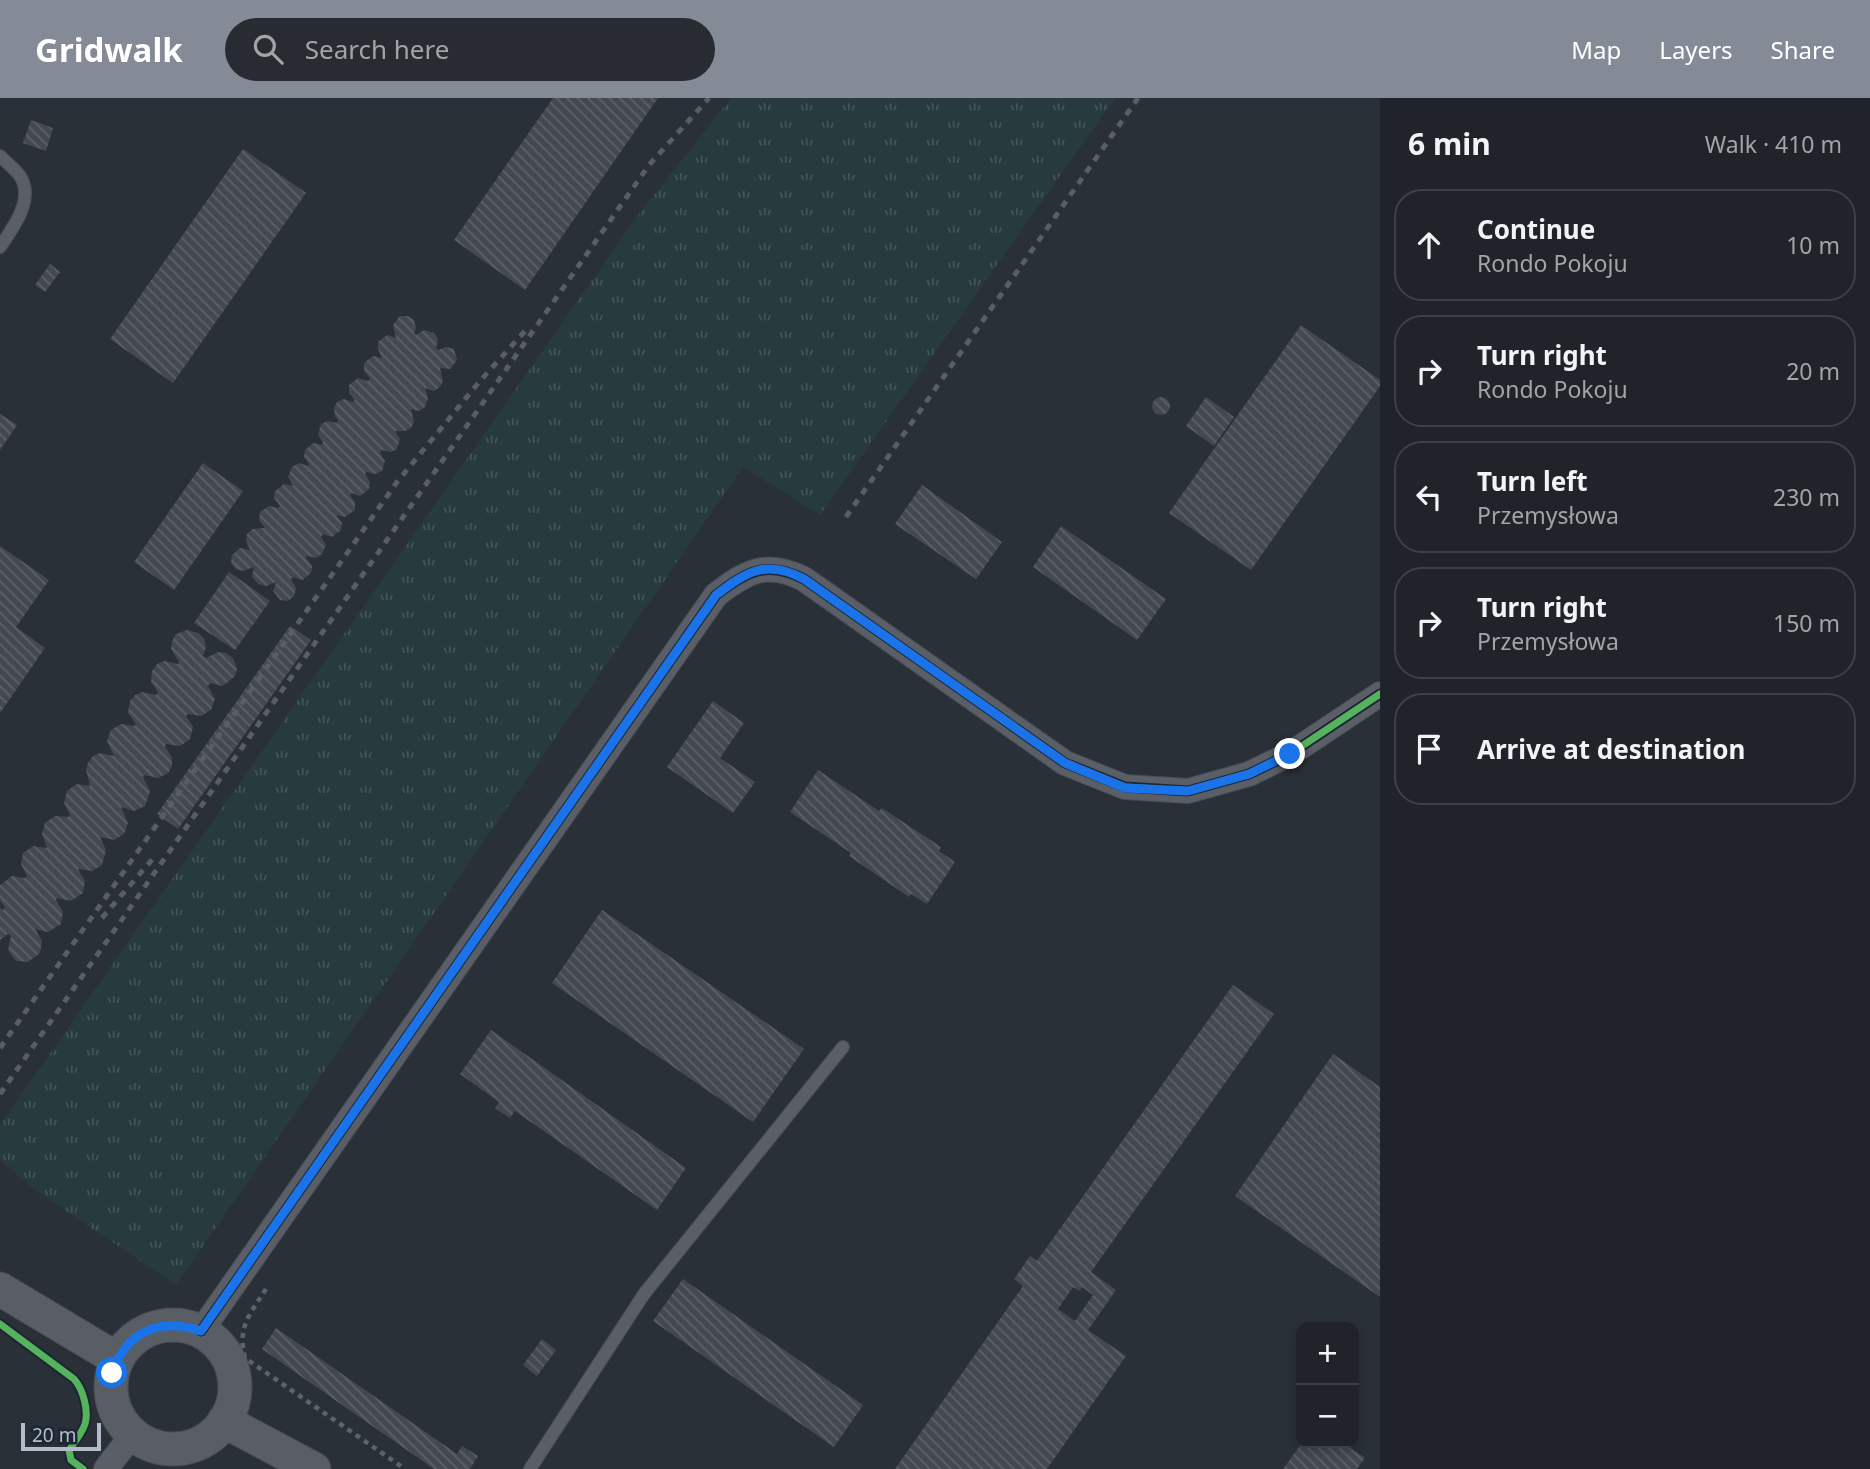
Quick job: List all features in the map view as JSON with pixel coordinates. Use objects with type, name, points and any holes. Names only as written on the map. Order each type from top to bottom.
[{"type":"street","points":[[201,1331],[716,595],[742,575],[765,569],[786,569],[804,579],[1065,763],[1125,788],[1188,791],[1249,774],[1290,754],[1380,694]]},
{"type":"street","points":[[0,1289],[117,1359]]},
{"type":"street","points":[[178,1325],[201,1331],[218,1343],[229,1360],[235,1380],[234,1401],[224,1421],[212,1436],[193,1447],[172,1450],[150,1446],[132,1434],[121,1422],[113,1406],[110,1390],[117,1359],[140,1334],[155,1328],[178,1325]]},
{"type":"street","points":[[224,1421],[314,1469]]},
{"type":"street","points":[[106,1469],[132,1434]]},
{"type":"lane","points":[[0,156],[19,176],[25,188],[22,209],[15,226],[0,247]]},
{"type":"lane","points":[[530,1469],[644,1294],[843,1048]]},
{"type":"path","points":[[266,1289],[246,1320],[242,1332],[241,1344],[245,1358],[405,1469]]},
{"type":"green space","points":[[731,98],[1115,98],[820,515],[743,467],[176,1285],[35,1190],[0,1160],[0,1125],[635,219]]},
{"type":"building","points":[[553,98],[658,98],[525,290],[454,240]]},
{"type":"building","points":[[31,120],[53,128],[46,151],[23,143]]},
{"type":"building","points":[[243,149],[306,193],[173,383],[110,339]]},
{"type":"building","points":[[50,264],[60,272],[45,292],[35,285]]},
{"type":"building","points":[[400,316],[408,316],[414,320],[416,335],[424,330],[434,333],[438,339],[436,348],[454,349],[457,360],[450,369],[440,368],[443,381],[440,387],[434,391],[425,388],[428,398],[425,407],[419,411],[411,409],[414,422],[411,428],[395,431],[400,439],[397,449],[391,452],[382,450],[380,453],[385,461],[382,471],[375,474],[366,472],[370,482],[369,489],[360,496],[352,493],[350,495],[355,503],[355,510],[345,517],[336,515],[342,523],[341,530],[332,537],[323,534],[321,537],[326,545],[322,554],[316,558],[306,558],[312,566],[311,573],[302,580],[293,577],[291,579],[296,588],[294,596],[288,601],[280,600],[273,591],[276,582],[266,586],[258,584],[252,576],[254,567],[243,571],[236,569],[231,563],[232,555],[240,548],[250,550],[246,541],[247,534],[252,529],[265,528],[259,520],[260,512],[269,506],[280,506],[274,498],[275,491],[284,484],[293,486],[288,477],[292,467],[299,463],[308,466],[304,457],[305,450],[313,443],[322,445],[318,435],[321,424],[328,421],[337,423],[334,408],[337,402],[344,399],[353,402],[355,400],[349,393],[349,385],[358,378],[368,381],[370,378],[364,371],[364,363],[373,356],[382,358],[378,342],[387,335],[396,338],[393,325]]},
{"type":"building","points":[[1301,325],[1380,380],[1380,386],[1251,570],[1169,513]]},
{"type":"building","points":[[1161,397],[1167,400],[1170,406],[1167,412],[1161,415],[1155,412],[1152,406],[1155,400]]},
{"type":"building","points":[[1206,397],[1234,417],[1214,446],[1186,426]]},
{"type":"building","points":[[0,414],[17,425],[0,450]]},
{"type":"building","points":[[203,463],[243,491],[174,590],[134,562]]},
{"type":"building","points":[[922,485],[1002,542],[976,579],[895,524]]},
{"type":"building","points":[[1061,526],[1166,599],[1137,640],[1033,567]]},
{"type":"building","points":[[0,546],[49,580],[16,627],[45,648],[0,713]]},
{"type":"building","points":[[229,572],[270,601],[235,650],[194,623]]},
{"type":"building","points":[[290,626],[311,640],[178,829],[157,814]]},
{"type":"building","points":[[187,630],[198,633],[204,639],[206,647],[203,656],[206,658],[218,652],[233,658],[237,669],[235,676],[223,686],[210,683],[208,686],[215,699],[211,710],[201,716],[188,714],[186,716],[193,727],[190,739],[180,746],[166,744],[165,747],[172,757],[172,766],[168,773],[158,778],[144,775],[150,791],[145,806],[134,811],[121,807],[128,823],[124,834],[114,840],[100,837],[106,850],[102,865],[92,871],[78,869],[85,881],[83,893],[71,901],[57,898],[63,912],[61,924],[48,932],[35,929],[42,941],[40,953],[28,962],[16,961],[8,950],[11,936],[8,934],[0,940],[0,908],[3,910],[5,907],[0,901],[0,885],[12,876],[27,876],[21,864],[23,853],[33,846],[47,848],[42,834],[45,823],[55,816],[70,815],[64,803],[67,791],[77,784],[90,786],[86,770],[93,756],[100,753],[114,756],[107,741],[111,730],[121,724],[136,724],[128,713],[130,701],[142,692],[156,695],[158,692],[151,682],[152,671],[157,664],[164,661],[178,664],[171,649],[172,641],[176,634]]},
{"type":"building","points":[[713,701],[744,723],[720,758],[755,782],[733,813],[667,767]]},
{"type":"building","points":[[818,770],[879,811],[882,808],[941,847],[939,851],[955,862],[927,904],[911,894],[909,897],[790,812]]},
{"type":"building","points":[[602,910],[804,1049],[753,1122],[552,983]]},
{"type":"building","points":[[1233,985],[1274,1014],[1091,1272],[1116,1290],[1088,1330],[1126,1356],[1047,1469],[895,1469],[1023,1286],[1014,1279],[1030,1256],[1037,1261]],"holes":[[[1073,1287],[1080,1291],[1082,1287],[1093,1295],[1075,1321],[1058,1309]]]},
{"type":"building","points":[[491,1030],[686,1168],[657,1210],[515,1111],[510,1118],[495,1108],[499,1102],[460,1074]]},
{"type":"building","points":[[1333,1054],[1380,1087],[1380,1297],[1235,1196]]},
{"type":"building","points":[[683,1279],[863,1405],[834,1447],[653,1321]]},
{"type":"building","points":[[276,1328],[457,1454],[462,1446],[478,1456],[470,1469],[434,1469],[262,1349]]},
{"type":"building","points":[[542,1339],[556,1350],[537,1376],[523,1365]]},
{"type":"building","points":[[1298,1448],[1350,1448],[1365,1458],[1357,1469],[1283,1469]]},
{"type":"railway","points":[[0,1094],[649,165],[709,98]]},
{"type":"railway","points":[[846,517],[1138,98]]},
{"type":"railway","points":[[0,1048],[397,482],[525,331]]},
{"type":"railway","points":[[102,918],[156,855]]},
{"type":"cycle path","points":[[201,1331],[716,595],[748,574],[768,569],[791,573],[804,579],[1065,763],[1125,787],[1188,791],[1249,774],[1290,754],[1380,694]]},
{"type":"cycle path","points":[[0,1324],[74,1379],[80,1388],[86,1419],[82,1431],[69,1450],[71,1460],[83,1469]]},
{"type":"route","points":[[112,1373],[117,1359],[140,1334],[170,1325],[201,1331],[716,595],[742,575],[765,569],[786,569],[804,579],[1065,763],[1125,788],[1188,791],[1249,774],[1290,754]]}]
